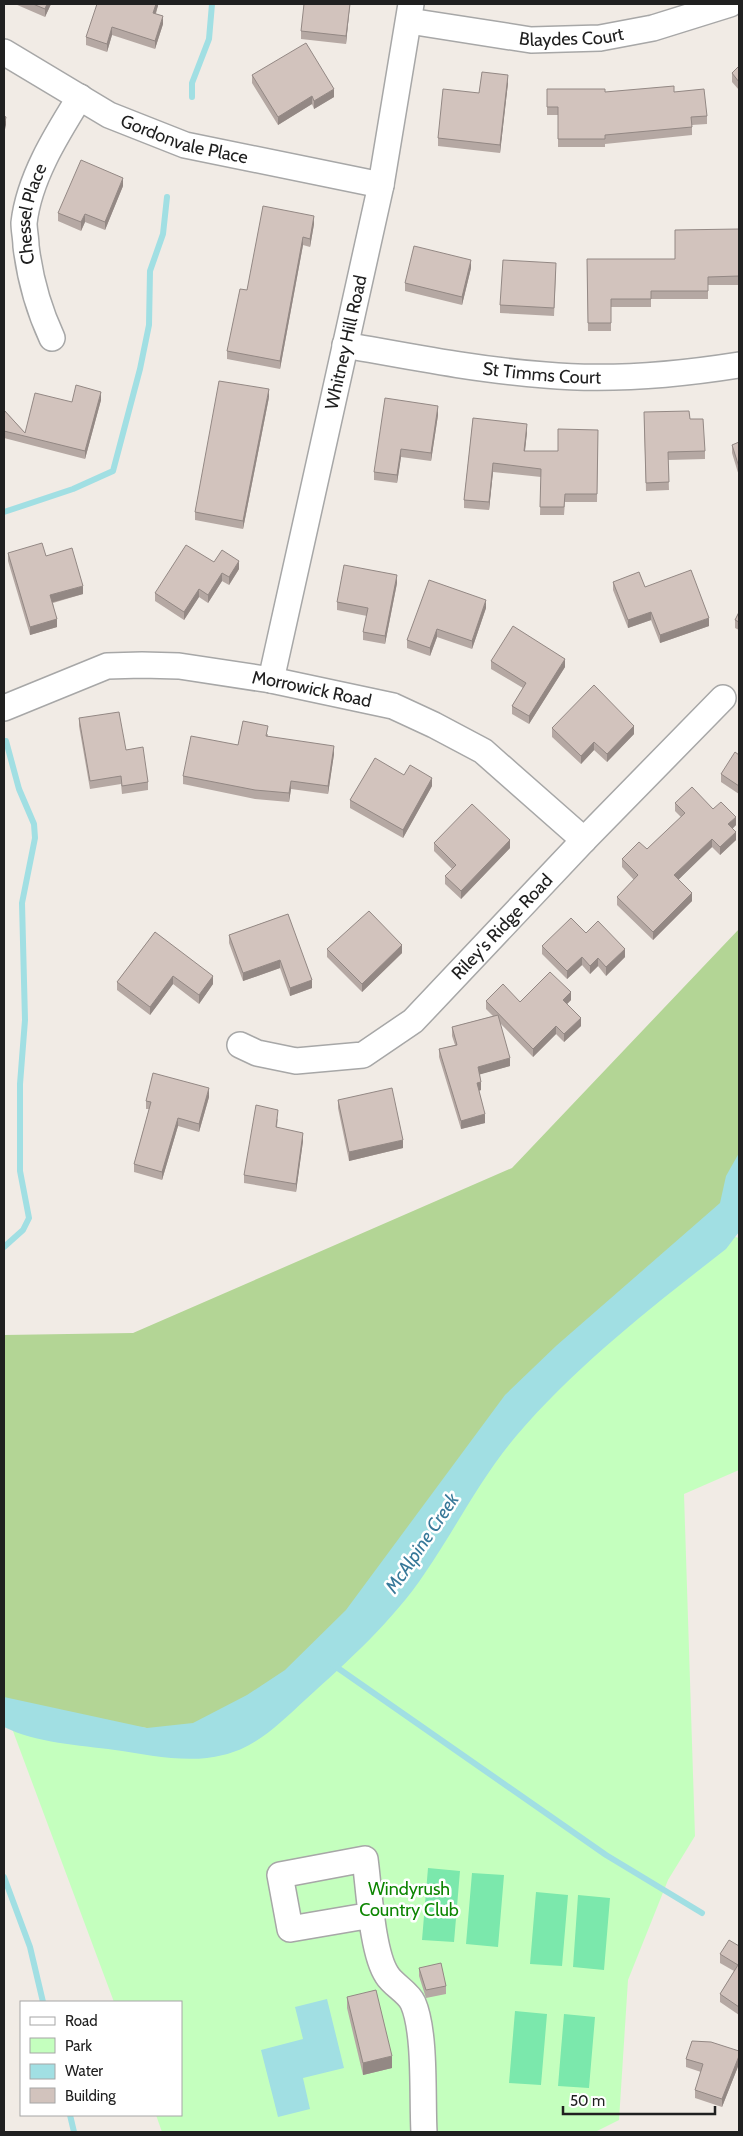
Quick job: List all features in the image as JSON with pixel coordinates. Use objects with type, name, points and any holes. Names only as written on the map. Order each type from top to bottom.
[{"type":"street","name":"Blaydes Court","points":[[410,12],[531,40],[600,38],[653,28],[730,4]]},
{"type":"street","name":"Whitney Hill Road","points":[[272,680],[381,185],[392,106],[410,12]]},
{"type":"street","name":"Gordonvale Place","points":[[4,52],[109,115],[185,145],[381,185]]},
{"type":"street","name":"Chessel Place","points":[[52,338],[34,293],[28,266],[24,224],[34,184],[53,141],[80,97]]},
{"type":"street","name":"St Timms Court","points":[[345,345],[436,362],[547,376],[611,377],[739,365]]},
{"type":"street","name":"Morrowick Road","points":[[4,708],[107,666],[179,666],[272,680],[392,706],[434,725],[483,751],[584,840]]},
{"type":"street","name":"Riley's Ridge Road","points":[[240,1045],[257,1053],[296,1062],[363,1055],[413,1021],[584,840],[723,698]]},
{"type":"street","points":[[372,1915],[375,1942],[386,1975],[413,2002],[421,2040],[424,2132]]},
{"type":"green space","points":[[739,929],[739,1204],[438,1536],[214,1738],[4,1707],[4,1335],[133,1333],[512,1168]]},
{"type":"green space","name":"Windyrush Country Club","points":[[720,1233],[739,1238],[739,1470],[684,1494],[695,1836],[668,1880],[628,1980],[619,2120],[595,2132],[162,2132],[156,2116],[182,2116],[182,2001],[114,2001],[4,1707],[140,1740],[287,1701],[504,1433]]},
{"type":"green space","points":[[428,1868],[460,1871],[454,1942],[422,1940]]},
{"type":"green space","points":[[472,1873],[504,1875],[498,1947],[466,1944]]},
{"type":"green space","points":[[536,1892],[568,1895],[562,1966],[530,1964]]},
{"type":"green space","points":[[578,1895],[610,1898],[604,1970],[573,1967]]},
{"type":"green space","points":[[515,2011],[547,2014],[541,2085],[509,2083]]},
{"type":"green space","points":[[564,2014],[595,2017],[589,2088],[558,2086]]},
{"type":"water","name":"McAlpine Creek","points":[[739,1153],[739,1232],[726,1249],[617,1337],[540,1409],[504,1451],[480,1485],[425,1573],[399,1608],[353,1655],[287,1717],[267,1733],[235,1752],[210,1758],[183,1759],[58,1743],[30,1737],[4,1727],[4,1697],[147,1728],[193,1723],[247,1695],[285,1670],[346,1610],[505,1395],[556,1346],[720,1203],[726,1176]]},
{"type":"water","points":[[327,1999],[344,2068],[303,2078],[310,2109],[278,2117],[261,2050],[303,2039],[295,2007]]},
{"type":"building","points":[[33,4],[47,4],[45,9]]},
{"type":"building","points":[[97,4],[156,4],[153,13],[163,16],[155,41],[112,27],[107,44],[86,37]]},
{"type":"building","points":[[304,4],[350,4],[346,36],[301,31]]},
{"type":"building","points":[[306,43],[334,89],[314,101],[312,96],[278,117],[252,75]]},
{"type":"building","points":[[739,66],[739,82],[732,73]]},
{"type":"building","points":[[482,72],[508,75],[500,145],[438,138],[443,89],[479,93]]},
{"type":"building","points":[[674,86],[674,92],[704,89],[707,116],[691,117],[692,127],[605,135],[605,139],[558,139],[558,107],[547,107],[547,89],[605,89],[605,92]]},
{"type":"building","points":[[81,160],[123,178],[105,222],[85,214],[81,222],[58,213]]},
{"type":"building","points":[[263,206],[314,216],[310,239],[303,237],[280,361],[227,351],[240,289],[247,290]]},
{"type":"building","points":[[739,229],[739,276],[708,277],[708,291],[651,291],[651,299],[611,299],[611,323],[588,323],[587,259],[675,259],[675,230]]},
{"type":"building","points":[[414,246],[471,260],[462,297],[405,283]]},
{"type":"building","points":[[503,260],[556,263],[554,308],[500,305]]},
{"type":"building","points":[[219,381],[269,389],[243,521],[195,512]]},
{"type":"building","points":[[76,385],[101,392],[85,451],[4,431],[4,410],[25,433],[35,393],[72,402]]},
{"type":"building","points":[[385,398],[438,406],[431,453],[401,449],[397,475],[374,472]]},
{"type":"building","points":[[689,411],[690,419],[703,419],[705,451],[668,452],[669,482],[646,483],[644,412]]},
{"type":"building","points":[[473,418],[527,424],[524,451],[558,451],[558,429],[598,430],[597,494],[565,494],[564,507],[540,507],[541,469],[493,463],[489,502],[464,500]]},
{"type":"building","points":[[739,442],[739,467],[732,445]]},
{"type":"building","points":[[42,543],[46,556],[72,548],[83,586],[50,595],[57,619],[30,627],[8,553]]},
{"type":"building","points":[[186,545],[214,562],[222,550],[239,561],[229,577],[222,573],[208,595],[199,589],[184,612],[155,593]]},
{"type":"building","points":[[344,565],[397,575],[385,636],[363,632],[368,608],[337,602]]},
{"type":"building","points":[[691,570],[709,618],[660,635],[651,612],[628,620],[613,582],[639,572],[645,587]]},
{"type":"building","points":[[429,580],[486,600],[472,641],[437,629],[430,648],[407,640]]},
{"type":"building","points":[[739,612],[739,622],[735,620]]},
{"type":"building","points":[[513,626],[565,659],[529,716],[512,706],[526,683],[491,661]]},
{"type":"building","points":[[594,685],[634,726],[607,754],[594,742],[581,756],[552,728]]},
{"type":"building","points":[[119,712],[126,750],[143,747],[148,782],[122,786],[121,776],[90,781],[79,718]]},
{"type":"building","points":[[243,721],[268,726],[266,736],[334,746],[328,786],[291,781],[289,793],[255,790],[183,776],[191,736],[238,745]]},
{"type":"building","points":[[735,752],[739,755],[739,786],[721,774]]},
{"type":"building","points":[[375,758],[404,775],[410,765],[432,778],[403,830],[350,800]]},
{"type":"building","points":[[692,787],[713,809],[721,802],[736,817],[728,824],[736,832],[720,847],[712,839],[674,875],[692,893],[653,932],[617,897],[638,875],[622,859],[639,842],[647,849],[685,813],[675,803]]},
{"type":"building","points":[[472,804],[510,840],[461,891],[445,876],[456,865],[434,843]]},
{"type":"building","points":[[369,911],[402,945],[362,984],[327,949]]},
{"type":"building","points":[[288,914],[312,980],[290,988],[280,960],[243,973],[229,935]]},
{"type":"building","points":[[571,918],[586,933],[598,921],[625,949],[606,967],[598,958],[590,966],[582,957],[567,971],[542,946]]},
{"type":"building","points":[[155,932],[213,976],[199,995],[173,976],[150,1007],[117,982]]},
{"type":"building","points":[[550,972],[571,992],[563,1000],[581,1018],[564,1034],[556,1026],[533,1049],[486,1001],[503,984],[520,1002]]},
{"type":"building","points":[[498,1015],[510,1058],[478,1067],[481,1082],[477,1083],[485,1114],[461,1121],[439,1049],[457,1045],[452,1027]]},
{"type":"building","points":[[153,1073],[209,1088],[199,1124],[178,1118],[162,1172],[134,1164],[151,1102],[146,1101]]},
{"type":"building","points":[[392,1088],[403,1140],[349,1152],[338,1100]]},
{"type":"building","points":[[256,1105],[278,1110],[276,1127],[303,1133],[296,1184],[244,1175]]},
{"type":"building","points":[[729,1940],[739,1946],[739,2007],[720,1994],[738,1965],[720,1954]]},
{"type":"building","points":[[441,1963],[446,1986],[426,1990],[419,1968]]},
{"type":"building","points":[[376,1990],[392,2056],[363,2063],[347,1997]]},
{"type":"building","points":[[692,2041],[711,2042],[739,2051],[739,2056],[722,2099],[695,2090],[703,2064],[686,2059]]},
{"type":"waterway","points":[[192,97],[192,83],[209,39],[212,4]]},
{"type":"waterway","points":[[4,512],[73,489],[113,471],[140,369],[149,325],[150,271],[163,234],[167,197]]},
{"type":"waterway","points":[[4,1247],[23,1230],[29,1218],[20,1171],[20,1084],[25,1020],[22,903],[35,838],[34,824],[19,789],[6,741]]},
{"type":"waterway","points":[[332,1664],[606,1855],[702,1913]]},
{"type":"waterway","points":[[4,1877],[30,1947],[43,2001]]},
{"type":"waterway","points":[[70,2116],[74,2132]]}]
